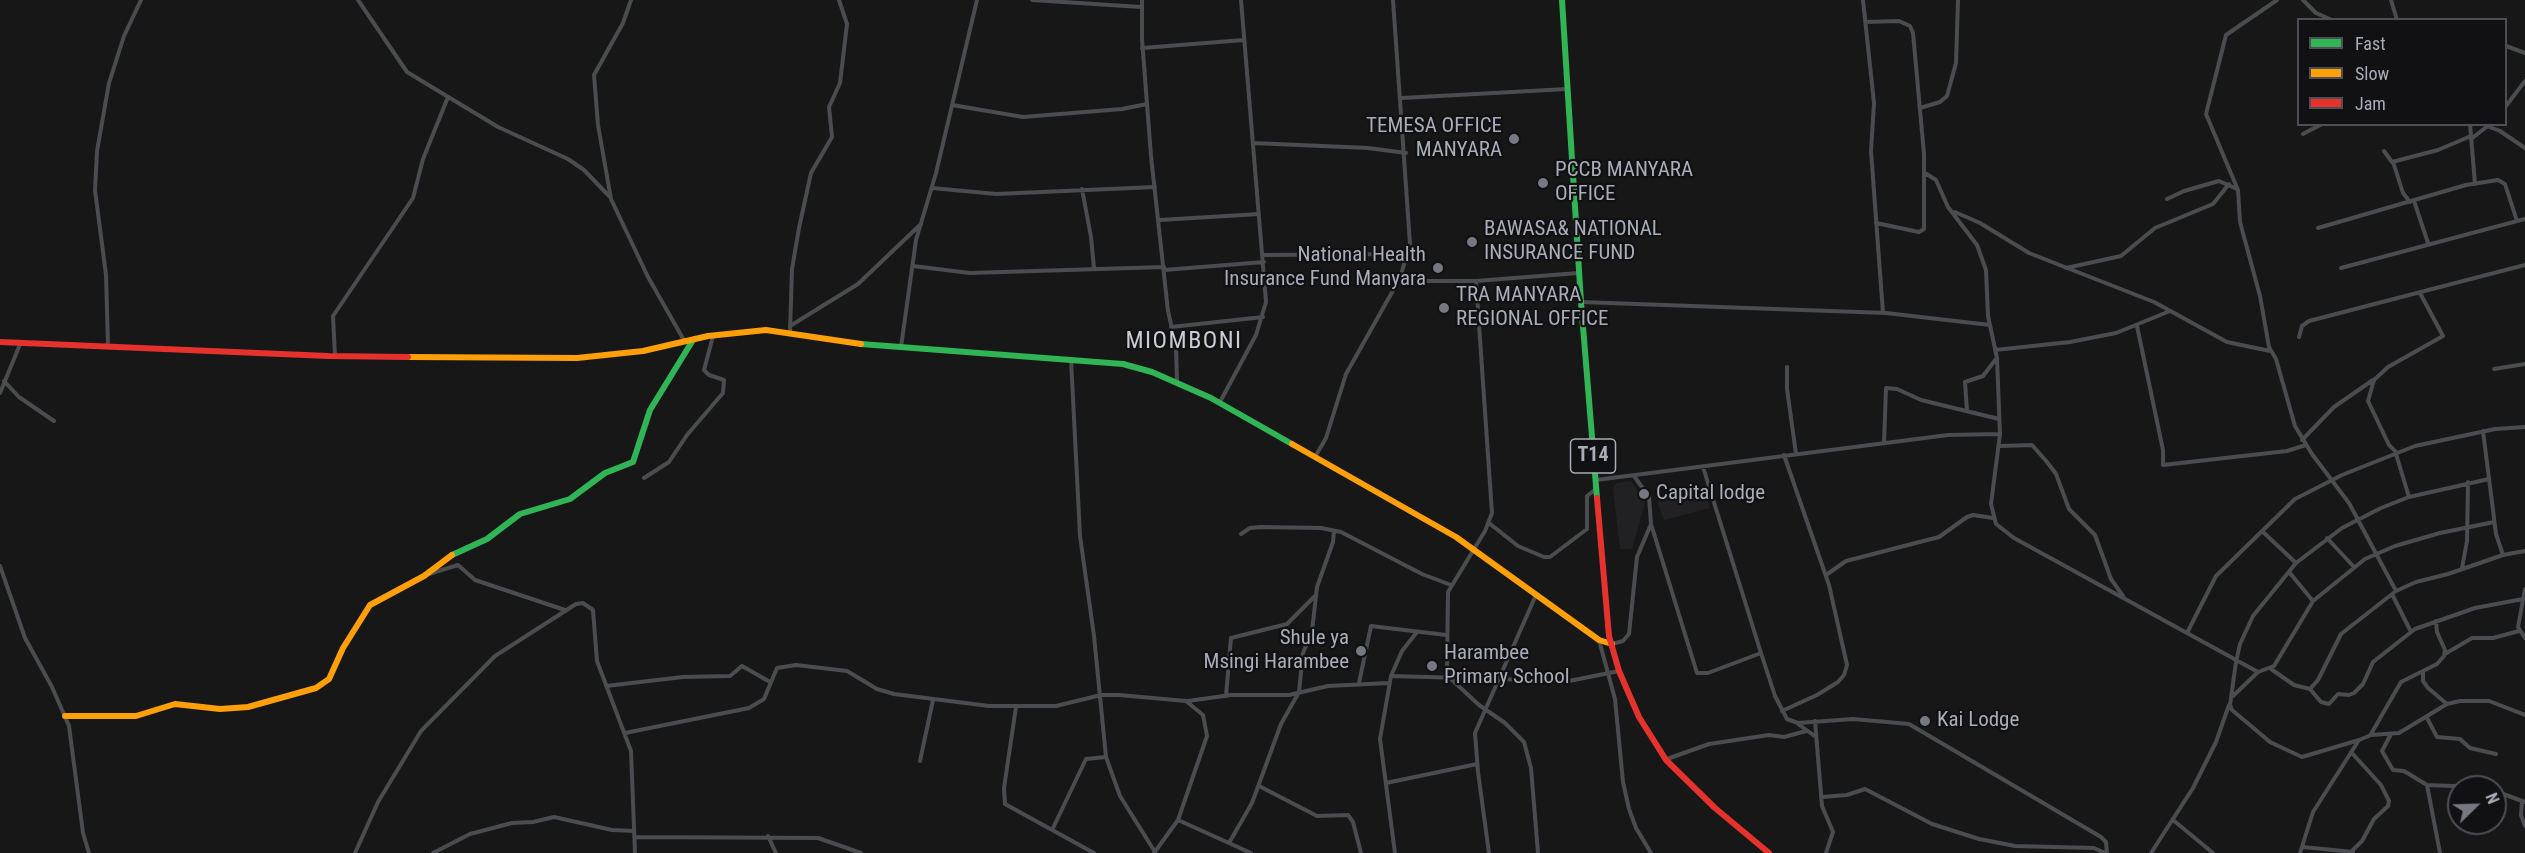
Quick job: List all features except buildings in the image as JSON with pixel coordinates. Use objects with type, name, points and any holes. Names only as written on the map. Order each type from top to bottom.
[{"type":"main road","name":"T14","points":[[1562,0],[1581,302],[1607,625],[1619,671],[1638,717],[1666,760],[1715,808],[1769,853]]},
{"type":"main road","points":[[0,342],[335,356],[578,358],[643,351],[713,335],[752,330],[790,329],[832,341],[900,348],[1071,358],[1122,364],[1177,382],[1220,402],[1475,548],[1599,640],[1612,645]]},
{"type":"main road","points":[[65,716],[136,716],[175,704],[220,709],[248,707],[316,688],[328,679],[342,648],[370,605],[424,576],[446,558],[487,539],[520,514],[570,499],[605,473],[633,462],[650,410],[693,340]]},
{"type":"street","points":[[108,345],[106,275],[95,190],[97,151],[109,83],[123,36],[141,0]]},
{"type":"street","points":[[358,0],[402,66],[416,79],[498,126],[568,159],[584,170],[611,199]]},
{"type":"street","points":[[631,0],[594,80],[611,199],[648,277],[685,342]]},
{"type":"street","points":[[790,329],[792,269],[806,194],[815,163],[830,142],[829,107],[840,81],[847,24],[839,0]]},
{"type":"street","points":[[900,348],[916,240],[932,188],[977,0]]},
{"type":"street","points":[[1032,0],[1141,7]]},
{"type":"street","points":[[1142,0],[1142,48],[1147,104],[1171,327],[1176,346],[1177,382]]},
{"type":"street","points":[[1220,402],[1263,317],[1266,302],[1264,255],[1241,0]]},
{"type":"street","points":[[1315,457],[1326,438],[1346,374],[1400,278],[1408,254],[1411,236],[1393,0]]},
{"type":"street","points":[[1863,0],[1874,103],[1871,151],[1883,313]]},
{"type":"street","points":[[1920,108],[1940,102],[1947,96],[1956,63],[1958,0]]},
{"type":"street","points":[[2277,0],[2226,35],[2206,111],[2238,190],[2245,247],[2258,288],[2271,351],[2276,359],[2286,400],[2302,440],[2333,480],[2358,520],[2411,632]]},
{"type":"street","points":[[2303,0],[2316,13],[2327,18]]},
{"type":"street","points":[[2391,0],[2396,18]]},
{"type":"street","points":[[1865,22],[1899,21],[1910,26],[1914,39],[1925,173],[1925,227],[1922,231],[1876,223]]},
{"type":"street","points":[[1142,48],[1244,40]]},
{"type":"street","points":[[2507,49],[2525,53]]},
{"type":"street","points":[[2507,104],[2525,81]]},
{"type":"street","points":[[1402,98],[1567,89]]},
{"type":"street","points":[[335,356],[333,316],[413,198],[428,145],[448,97]]},
{"type":"street","points":[[951,105],[1007,116],[1033,117],[1122,109],[1147,104]]},
{"type":"street","points":[[2303,134],[2318,126]]},
{"type":"street","points":[[2470,126],[2475,184]]},
{"type":"street","points":[[2393,162],[2438,150],[2471,137],[2487,126]]},
{"type":"street","points":[[2490,126],[2525,148]]},
{"type":"street","points":[[1253,142],[1368,148],[1406,153]]},
{"type":"street","points":[[2384,151],[2389,160],[2393,162],[2403,192],[2412,201],[2428,243]]},
{"type":"street","points":[[1925,173],[1936,180],[1952,211],[1982,255],[1989,287],[1987,309],[1997,358],[2000,434],[1991,504],[1993,518],[2000,528],[2014,538],[2236,662],[2258,672]]},
{"type":"street","points":[[2318,228],[2475,184],[2498,180],[2503,182],[2517,221]]},
{"type":"street","points":[[2167,199],[2219,181],[2238,190]]},
{"type":"street","points":[[2066,268],[2121,256],[2155,228],[2213,204],[2229,184]]},
{"type":"street","points":[[932,188],[996,194],[1155,187]]},
{"type":"street","points":[[1082,189],[1094,268]]},
{"type":"street","points":[[1952,211],[1980,223],[2029,253],[2154,302],[2227,342],[2271,351]]},
{"type":"street","points":[[1160,220],[1259,214]]},
{"type":"street","points":[[2341,268],[2525,219]]},
{"type":"street","points":[[790,329],[858,284],[921,224]]},
{"type":"street","points":[[1264,255],[1408,254]]},
{"type":"street","points":[[913,266],[970,273],[1094,268],[1164,268],[1264,262]]},
{"type":"street","points":[[2300,337],[2302,326],[2309,321],[2525,265]]},
{"type":"street","points":[[1400,278],[1416,281],[1476,281],[1579,273]]},
{"type":"street","points":[[1476,281],[1492,502],[1489,523],[1451,585],[1447,599],[1447,671],[1451,679],[1487,712],[1515,731],[1526,747],[1531,768],[1538,853]]},
{"type":"street","points":[[2302,440],[2334,407],[2374,380],[2388,367],[2443,336],[2420,292]]},
{"type":"street","points":[[1581,302],[1883,313],[1990,325]]},
{"type":"street","points":[[1995,350],[2078,341],[2136,326],[2170,311]]},
{"type":"street","points":[[1171,327],[1263,317]]},
{"type":"street","points":[[2136,326],[2163,450],[2163,465],[2287,452],[2306,445]]},
{"type":"street","points":[[644,478],[669,462],[687,435],[723,393],[724,380],[709,375],[704,370],[713,335]]},
{"type":"street","points":[[0,393],[21,342]]},
{"type":"street","points":[[1071,358],[1080,536],[1101,695],[1101,729],[1106,757],[1120,796],[1155,853],[1178,820],[1207,736],[1203,715],[1186,701]]},
{"type":"street","points":[[1967,412],[1965,382],[1983,376],[1997,358]]},
{"type":"street","points":[[2494,369],[2525,364]]},
{"type":"street","points":[[1788,367],[1787,389],[1796,454]]},
{"type":"street","points":[[2374,380],[2368,405],[2389,445],[2397,453],[2409,497]]},
{"type":"street","points":[[4,381],[19,397],[54,421]]},
{"type":"street","points":[[1884,443],[1886,388],[1898,389],[1921,400],[1999,418]]},
{"type":"street","points":[[2187,633],[2216,576],[2295,499],[2397,453],[2483,431],[2525,427]]},
{"type":"street","points":[[2483,431],[2494,522],[2503,555]]},
{"type":"street","points":[[1595,480],[1948,435],[2000,434]]},
{"type":"street","points":[[2000,446],[2032,445],[2047,462],[2056,474],[2069,509],[2095,535],[2111,579],[2125,599]]},
{"type":"street","points":[[1782,711],[1838,682],[1845,672],[1844,644],[1826,575],[1784,455]]},
{"type":"street","points":[[1703,467],[1761,653],[1782,711],[1791,722],[1891,720],[1909,724],[2101,837],[2106,844],[2106,853],[2094,848],[2015,846],[1979,839],[1932,824],[1865,789],[1847,795],[1822,797]]},
{"type":"street","points":[[1634,476],[1648,493],[1651,524],[1697,673],[1708,673],[1761,653]]},
{"type":"street","points":[[2489,479],[2409,497],[2358,520],[2327,538],[2296,563],[2253,616],[2240,644],[2236,662],[2232,710],[2270,742],[2302,757],[2371,735],[2392,734],[2405,730],[2448,704],[2480,700],[2525,715]]},
{"type":"street","points":[[2462,569],[2468,526],[2468,483]]},
{"type":"street","points":[[1489,523],[1518,546],[1538,555],[1550,556],[1587,530],[1587,496],[1596,489]]},
{"type":"street","points":[[1826,575],[1846,561],[1940,537],[1967,517],[1973,515],[1993,518]]},
{"type":"street","points":[[2151,853],[2207,761],[2232,696],[2258,672],[2271,669],[2313,601],[2375,554],[2468,526],[2494,522]]},
{"type":"street","points":[[1612,645],[1623,641],[1629,634],[1637,557],[1651,524]]},
{"type":"street","points":[[1241,534],[1256,527],[1311,527],[1334,531],[1353,537],[1411,568],[1451,585]]},
{"type":"street","points":[[1229,843],[1259,786],[1281,724],[1299,692],[1300,664],[1312,631],[1316,596],[1334,531]]},
{"type":"street","points":[[2262,531],[2296,563]]},
{"type":"street","points":[[2327,538],[2355,567]]},
{"type":"street","points":[[2310,688],[2318,680],[2341,634],[2394,593],[2416,582],[2503,555],[2525,551]]},
{"type":"street","points":[[424,576],[458,565],[475,580],[566,610]]},
{"type":"street","points":[[0,566],[25,638],[65,716],[71,734],[80,816],[89,853]]},
{"type":"street","points":[[2289,572],[2313,601]]},
{"type":"street","points":[[2525,592],[2519,631],[2525,638]]},
{"type":"street","points":[[1489,853],[1475,732],[1487,712],[1536,595]]},
{"type":"street","points":[[1226,696],[1229,640],[1287,624],[1316,596]]},
{"type":"street","points":[[2271,669],[2294,685],[2310,688],[2326,705],[2338,694],[2351,695],[2362,684],[2373,662],[2411,632],[2436,621],[2505,601],[2523,599]]},
{"type":"street","points":[[356,853],[382,794],[421,730],[495,656],[566,610],[583,603],[592,610],[596,654],[625,733],[633,767],[635,853]]},
{"type":"street","points":[[2436,621],[2436,632],[2445,654]]},
{"type":"street","points":[[1359,684],[1371,626],[1446,635]]},
{"type":"street","points":[[2371,735],[2401,682],[2437,664],[2445,654],[2472,638],[2493,638],[2519,631]]},
{"type":"street","points":[[1395,853],[1380,739],[1390,676],[1402,651],[1417,632]]},
{"type":"street","points":[[1599,640],[1615,699],[1622,773],[1629,809],[1639,835],[1651,853]]},
{"type":"street","points":[[606,686],[683,676],[731,676],[742,666],[770,682]]},
{"type":"street","points":[[625,733],[748,708],[764,699],[774,672],[780,667],[832,667],[847,671],[877,689],[933,700],[1016,707],[1066,705],[1101,695],[1142,696],[1186,701],[1226,696],[1299,692],[1328,686],[1389,683]]},
{"type":"street","points":[[1390,676],[1569,681],[1619,671]]},
{"type":"street","points":[[2423,671],[2423,681],[2427,688],[2448,704]]},
{"type":"street","points":[[920,761],[933,700]]},
{"type":"street","points":[[1016,707],[1004,801],[1018,813],[1053,828],[1094,853]]},
{"type":"street","points":[[2427,718],[2437,736],[2460,739],[2470,748],[2496,754]]},
{"type":"street","points":[[1815,721],[1822,808],[1833,832],[1826,853]]},
{"type":"street","points":[[1798,723],[1816,737]]},
{"type":"street","points":[[1666,760],[1709,744],[1769,735],[1784,737],[1806,731]]},
{"type":"street","points":[[2392,734],[2382,751],[2393,770],[2404,771],[2427,785],[2447,786]]},
{"type":"street","points":[[2300,853],[2313,812],[2359,740]]},
{"type":"street","points":[[2303,848],[2354,853],[2374,819],[2388,806],[2389,801],[2381,785],[2351,752]]},
{"type":"street","points":[[1053,828],[1086,759],[1106,757]]},
{"type":"street","points":[[1386,783],[1477,764]]},
{"type":"street","points":[[2427,785],[2440,853]]},
{"type":"street","points":[[1259,786],[1317,816],[1348,815],[1353,822],[1361,853]]},
{"type":"street","points":[[2507,796],[2524,802],[2521,815],[2525,826]]},
{"type":"street","points":[[433,853],[470,834],[512,823],[533,822],[554,817],[612,830],[634,831]]},
{"type":"street","points":[[1178,820],[1251,853]]},
{"type":"street","points":[[2173,820],[2213,853]]},
{"type":"street","points":[[768,836],[776,853]]},
{"type":"street","points":[[635,837],[818,838],[861,853]]},
{"type":"street","points":[[2012,853],[2015,846]]},
{"type":"shaded area","points":[[1631,481],[1645,502],[1632,549],[1620,549],[1613,488],[1616,483]]},
{"type":"shaded area","points":[[1704,489],[1710,508],[1664,520],[1657,502]]},
{"type":"traffic: fast","points":[[1562,0],[1581,302],[1597,498]]},
{"type":"traffic: fast","points":[[452,555],[487,539],[520,514],[570,499],[605,473],[633,462],[650,410],[693,340]]},
{"type":"traffic: fast","points":[[861,344],[1123,364],[1152,372],[1211,398],[1292,444]]},
{"type":"traffic: slow","points":[[408,357],[577,358],[643,351],[708,336],[766,330],[861,344]]},
{"type":"traffic: slow","points":[[1292,444],[1456,537],[1599,640],[1612,644]]},
{"type":"traffic: slow","points":[[65,716],[136,716],[175,704],[220,709],[248,707],[316,688],[329,679],[343,648],[370,605],[424,576],[452,555]]},
{"type":"traffic: jam","points":[[0,342],[328,356],[408,357]]},
{"type":"traffic: jam","points":[[1597,498],[1609,636],[1619,671],[1639,717],[1666,760],[1715,808],[1769,853]]},
{"type":"place","name":"TEMESA OFFICE MANYARA","points":[[1514,139]]},
{"type":"place","name":"PCCB MANYARA OFFICE","points":[[1543,183]]},
{"type":"place","name":"BAWASA& NATIONAL INSURANCE FUND","points":[[1472,242]]},
{"type":"place","name":"National Health Insurance Fund Manyara","points":[[1438,268]]},
{"type":"place","name":"TRA MANYARA REGIONAL OFFICE","points":[[1444,308]]},
{"type":"place","name":"Capital lodge","points":[[1644,494]]},
{"type":"place","name":"Shule ya Msingi Harambee","points":[[1361,651]]},
{"type":"place","name":"Harambee Primary School","points":[[1432,666]]},
{"type":"place","name":"Kai Lodge","points":[[1925,721]]},
{"type":"district","name":"MIOMBONI","points":[[1184,342]]}]
